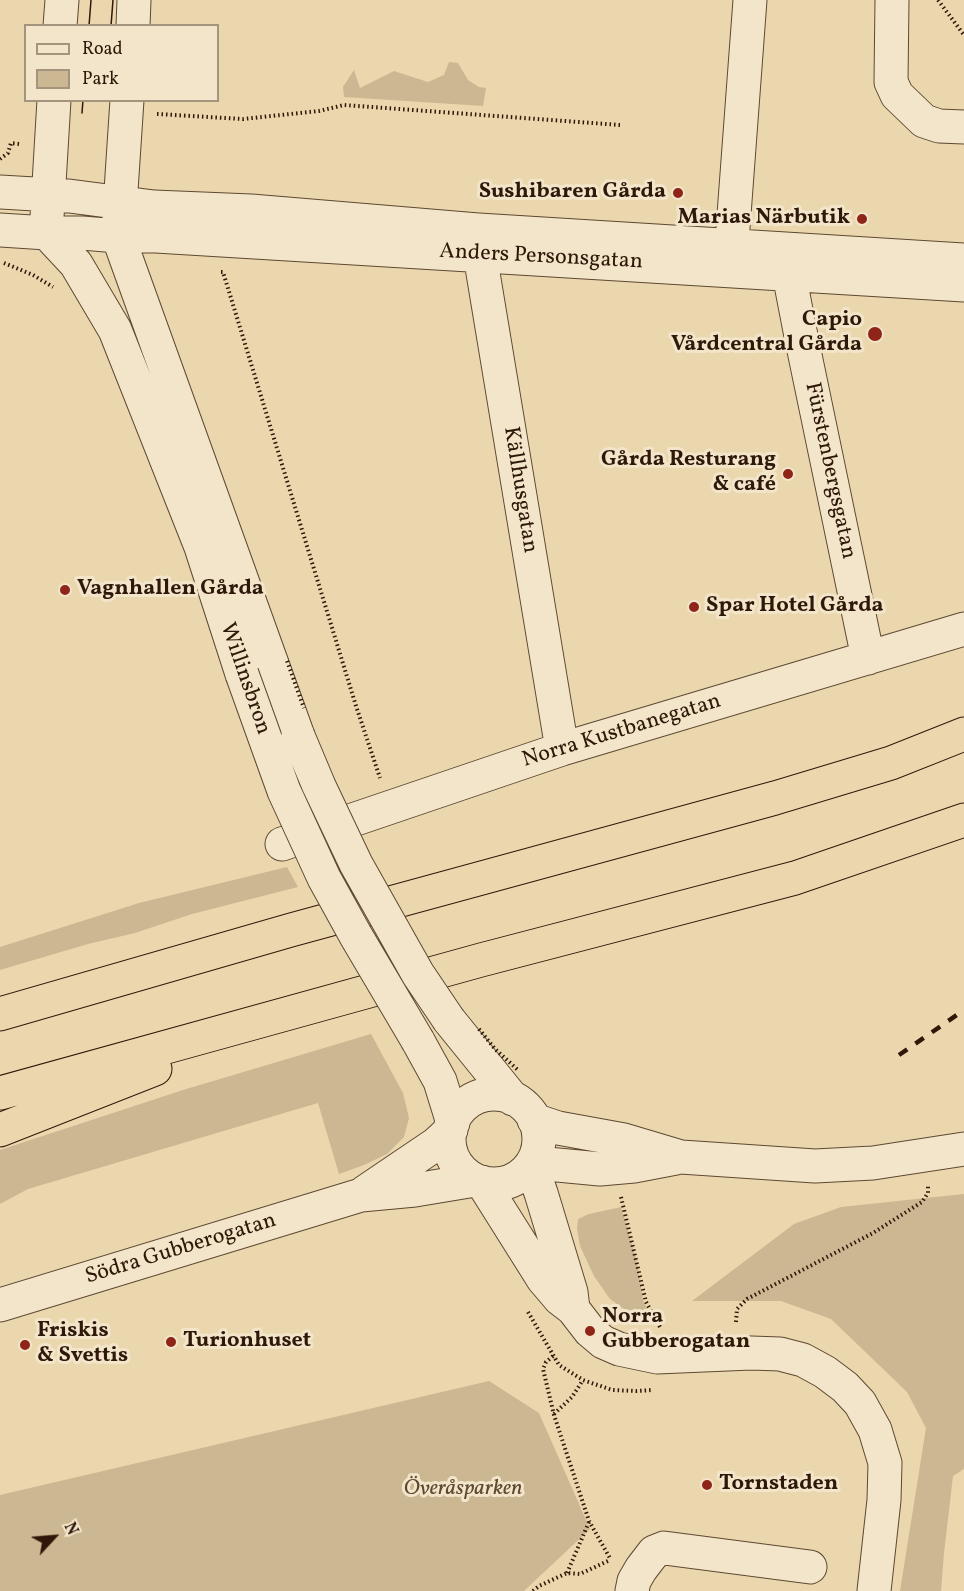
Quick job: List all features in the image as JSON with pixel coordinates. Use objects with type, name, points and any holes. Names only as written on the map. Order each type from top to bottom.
[{"type":"highway","points":[[0,1014],[291,930],[775,798],[891,763],[964,734]]},
{"type":"highway","points":[[0,1093],[503,954],[795,878],[964,820]]},
{"type":"highway","points":[[0,1130],[314,1006]]},
{"type":"street","points":[[60,24],[62,0]]},
{"type":"street","points":[[133,24],[134,0]]},
{"type":"street","points":[[731,258],[750,0]]},
{"type":"street","points":[[892,0],[891,82],[897,95],[924,121],[939,126],[964,127]]},
{"type":"street","points":[[46,233],[54,102]]},
{"type":"street","points":[[118,236],[127,102]]},
{"type":"street","name":"Anders Personsgatan","points":[[0,192],[48,194],[479,242],[789,261],[964,260]]},
{"type":"street","name":"Anders Personsgatan","points":[[0,230],[118,236],[479,242]]},
{"type":"street","name":"Willinsbron","points":[[46,233],[76,264],[114,330],[201,547],[257,670],[319,786],[356,864],[418,974],[465,1042],[524,1109]]},
{"type":"street","name":"Willinsbron","points":[[118,236],[226,531],[284,791],[324,878],[440,1081],[452,1126]]},
{"type":"street","name":"Källhusgatan","points":[[479,242],[562,749]]},
{"type":"street","name":"Anders Personsgatan","points":[[789,261],[964,285]]},
{"type":"street","name":"Fürstenbergsgatan","points":[[789,261],[868,658]]},
{"type":"street","name":"Norra Kustbanegatan","points":[[282,844],[562,749],[964,629]]},
{"type":"street","points":[[874,1591],[884,1500],[885,1463],[875,1430],[860,1403],[845,1387],[825,1372],[802,1360],[780,1354],[657,1357],[619,1349],[603,1342],[590,1331],[573,1309],[560,1299],[543,1279],[478,1181],[463,1171],[454,1159],[450,1144],[452,1126],[460,1110],[478,1098],[492,1095],[558,1128],[624,1140],[681,1157],[815,1166],[873,1163],[964,1149]]},
{"type":"street","points":[[478,1181],[496,1184],[509,1182],[521,1175],[532,1163],[539,1140],[524,1109]]},
{"type":"street","name":"Södra Gubberogatan","points":[[361,1195],[436,1144],[452,1126]]},
{"type":"street","points":[[532,1163],[600,1169],[634,1166],[681,1157]]},
{"type":"street","points":[[532,1163],[571,1292],[573,1309]]},
{"type":"street","name":"Södra Gubberogatan","points":[[0,1305],[361,1195],[478,1181]]},
{"type":"street","points":[[626,1575],[654,1552],[664,1548],[810,1568]]},
{"type":"path","points":[[938,0],[964,35]]},
{"type":"path","points":[[157,114],[243,119],[319,111],[344,105],[620,125]]},
{"type":"path","points":[[0,262],[33,275],[54,288]]},
{"type":"path","points":[[212,272],[223,272],[356,705],[390,808]]},
{"type":"path","points":[[736,1323],[737,1309],[747,1299],[873,1233],[922,1202],[928,1193],[928,1184]]},
{"type":"path","points":[[619,1188],[646,1302],[660,1327]]},
{"type":"path","points":[[553,1356],[546,1362],[543,1369],[554,1415],[589,1521],[626,1575]]},
{"type":"path","points":[[554,1415],[572,1397],[583,1380]]},
{"type":"path","points":[[567,1572],[589,1521]]},
{"type":"path","points":[[533,1591],[538,1586],[567,1572],[626,1575]]},
{"type":"green space","points":[[449,62],[458,63],[468,80],[479,87],[486,88],[483,106],[344,97],[343,87],[354,70],[360,88],[394,71],[428,82],[444,75]]},
{"type":"green space","points":[[287,867],[298,887],[192,914],[135,933],[88,944],[0,970],[0,947],[139,903]]},
{"type":"green space","points":[[371,1034],[403,1093],[409,1118],[404,1137],[387,1154],[364,1165],[339,1174],[318,1103],[28,1189],[0,1204],[0,1150],[183,1090]]},
{"type":"green space","points":[[964,1194],[964,1469],[953,1476],[941,1591],[900,1591],[926,1428],[907,1392],[831,1319],[781,1301],[692,1301],[794,1224],[841,1207]]},
{"type":"green space","points":[[621,1207],[637,1262],[643,1300],[650,1316],[648,1317],[627,1311],[610,1299],[594,1276],[580,1246],[578,1219],[589,1214]]},
{"type":"green space","name":"Överåsparken","points":[[489,1381],[539,1413],[590,1529],[524,1591],[0,1591],[0,1495]]},
{"type":"tram line","points":[[89,24],[91,0]]},
{"type":"tram line","points":[[111,24],[113,0]]},
{"type":"tram line","points":[[82,113],[83,102]]},
{"type":"railway","points":[[899,1055],[964,1010]]},
{"type":"place","name":"Sushibaren Gårda","points":[[678,193]]},
{"type":"place","name":"Marias Närbutik","points":[[862,219]]},
{"type":"place","name":"Capio Vårdcentral Gårda","points":[[875,334]]},
{"type":"place","name":"Gårda Resturang & café","points":[[788,474]]},
{"type":"place","name":"Vagnhallen Gårda","points":[[65,590]]},
{"type":"place","name":"Spar Hotel Gårda","points":[[694,607]]},
{"type":"place","name":"Norra Gubberogatan","points":[[590,1331]]},
{"type":"place","name":"Turionhuset","points":[[171,1342]]},
{"type":"place","name":"Friskis & Svettis","points":[[25,1345]]},
{"type":"place","name":"Tornstaden","points":[[707,1485]]}]
